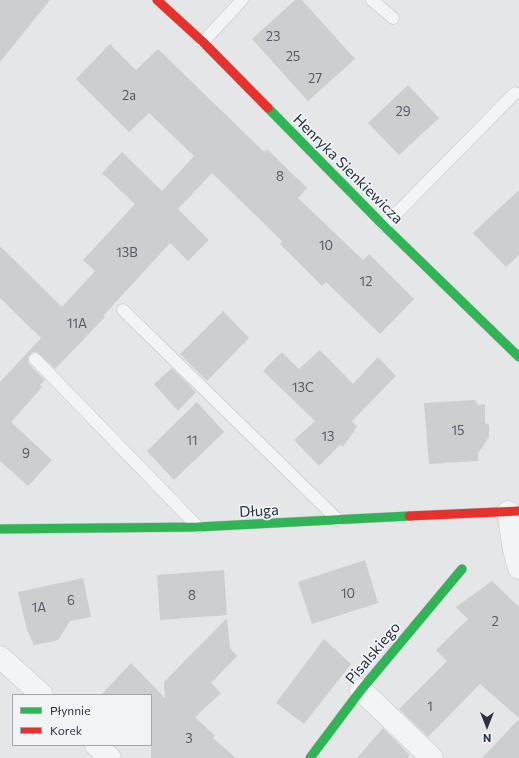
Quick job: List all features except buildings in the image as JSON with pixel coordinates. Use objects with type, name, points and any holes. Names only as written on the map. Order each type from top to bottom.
[{"type":"street","name":"Henryka Sienkiewicza","points":[[157,0],[203,42],[384,226],[519,357]]},
{"type":"street","name":"Długa","points":[[0,529],[89,530],[154,527],[198,527],[514,512]]},
{"type":"street","points":[[514,512],[514,550],[519,568]]},
{"type":"street","name":"Pisalskiego","points":[[310,758],[361,690],[462,569]]},
{"type":"street","points":[[0,657],[41,694]]},
{"type":"street","points":[[361,690],[432,758]]},
{"type":"street","points":[[97,746],[110,758]]},
{"type":"lane","points":[[203,42],[242,0]]},
{"type":"lane","points":[[372,0],[393,18]]},
{"type":"lane","points":[[384,226],[515,93]]},
{"type":"lane","points":[[124,310],[339,521]]},
{"type":"lane","points":[[35,359],[198,527]]},
{"type":"traffic: fast","points":[[268,108],[384,226],[519,357]]},
{"type":"traffic: fast","points":[[0,529],[198,527],[409,516]]},
{"type":"traffic: fast","points":[[310,758],[361,690],[462,569]]},
{"type":"traffic: jam","points":[[157,0],[203,42],[268,108]]},
{"type":"traffic: jam","points":[[409,516],[519,511]]}]
